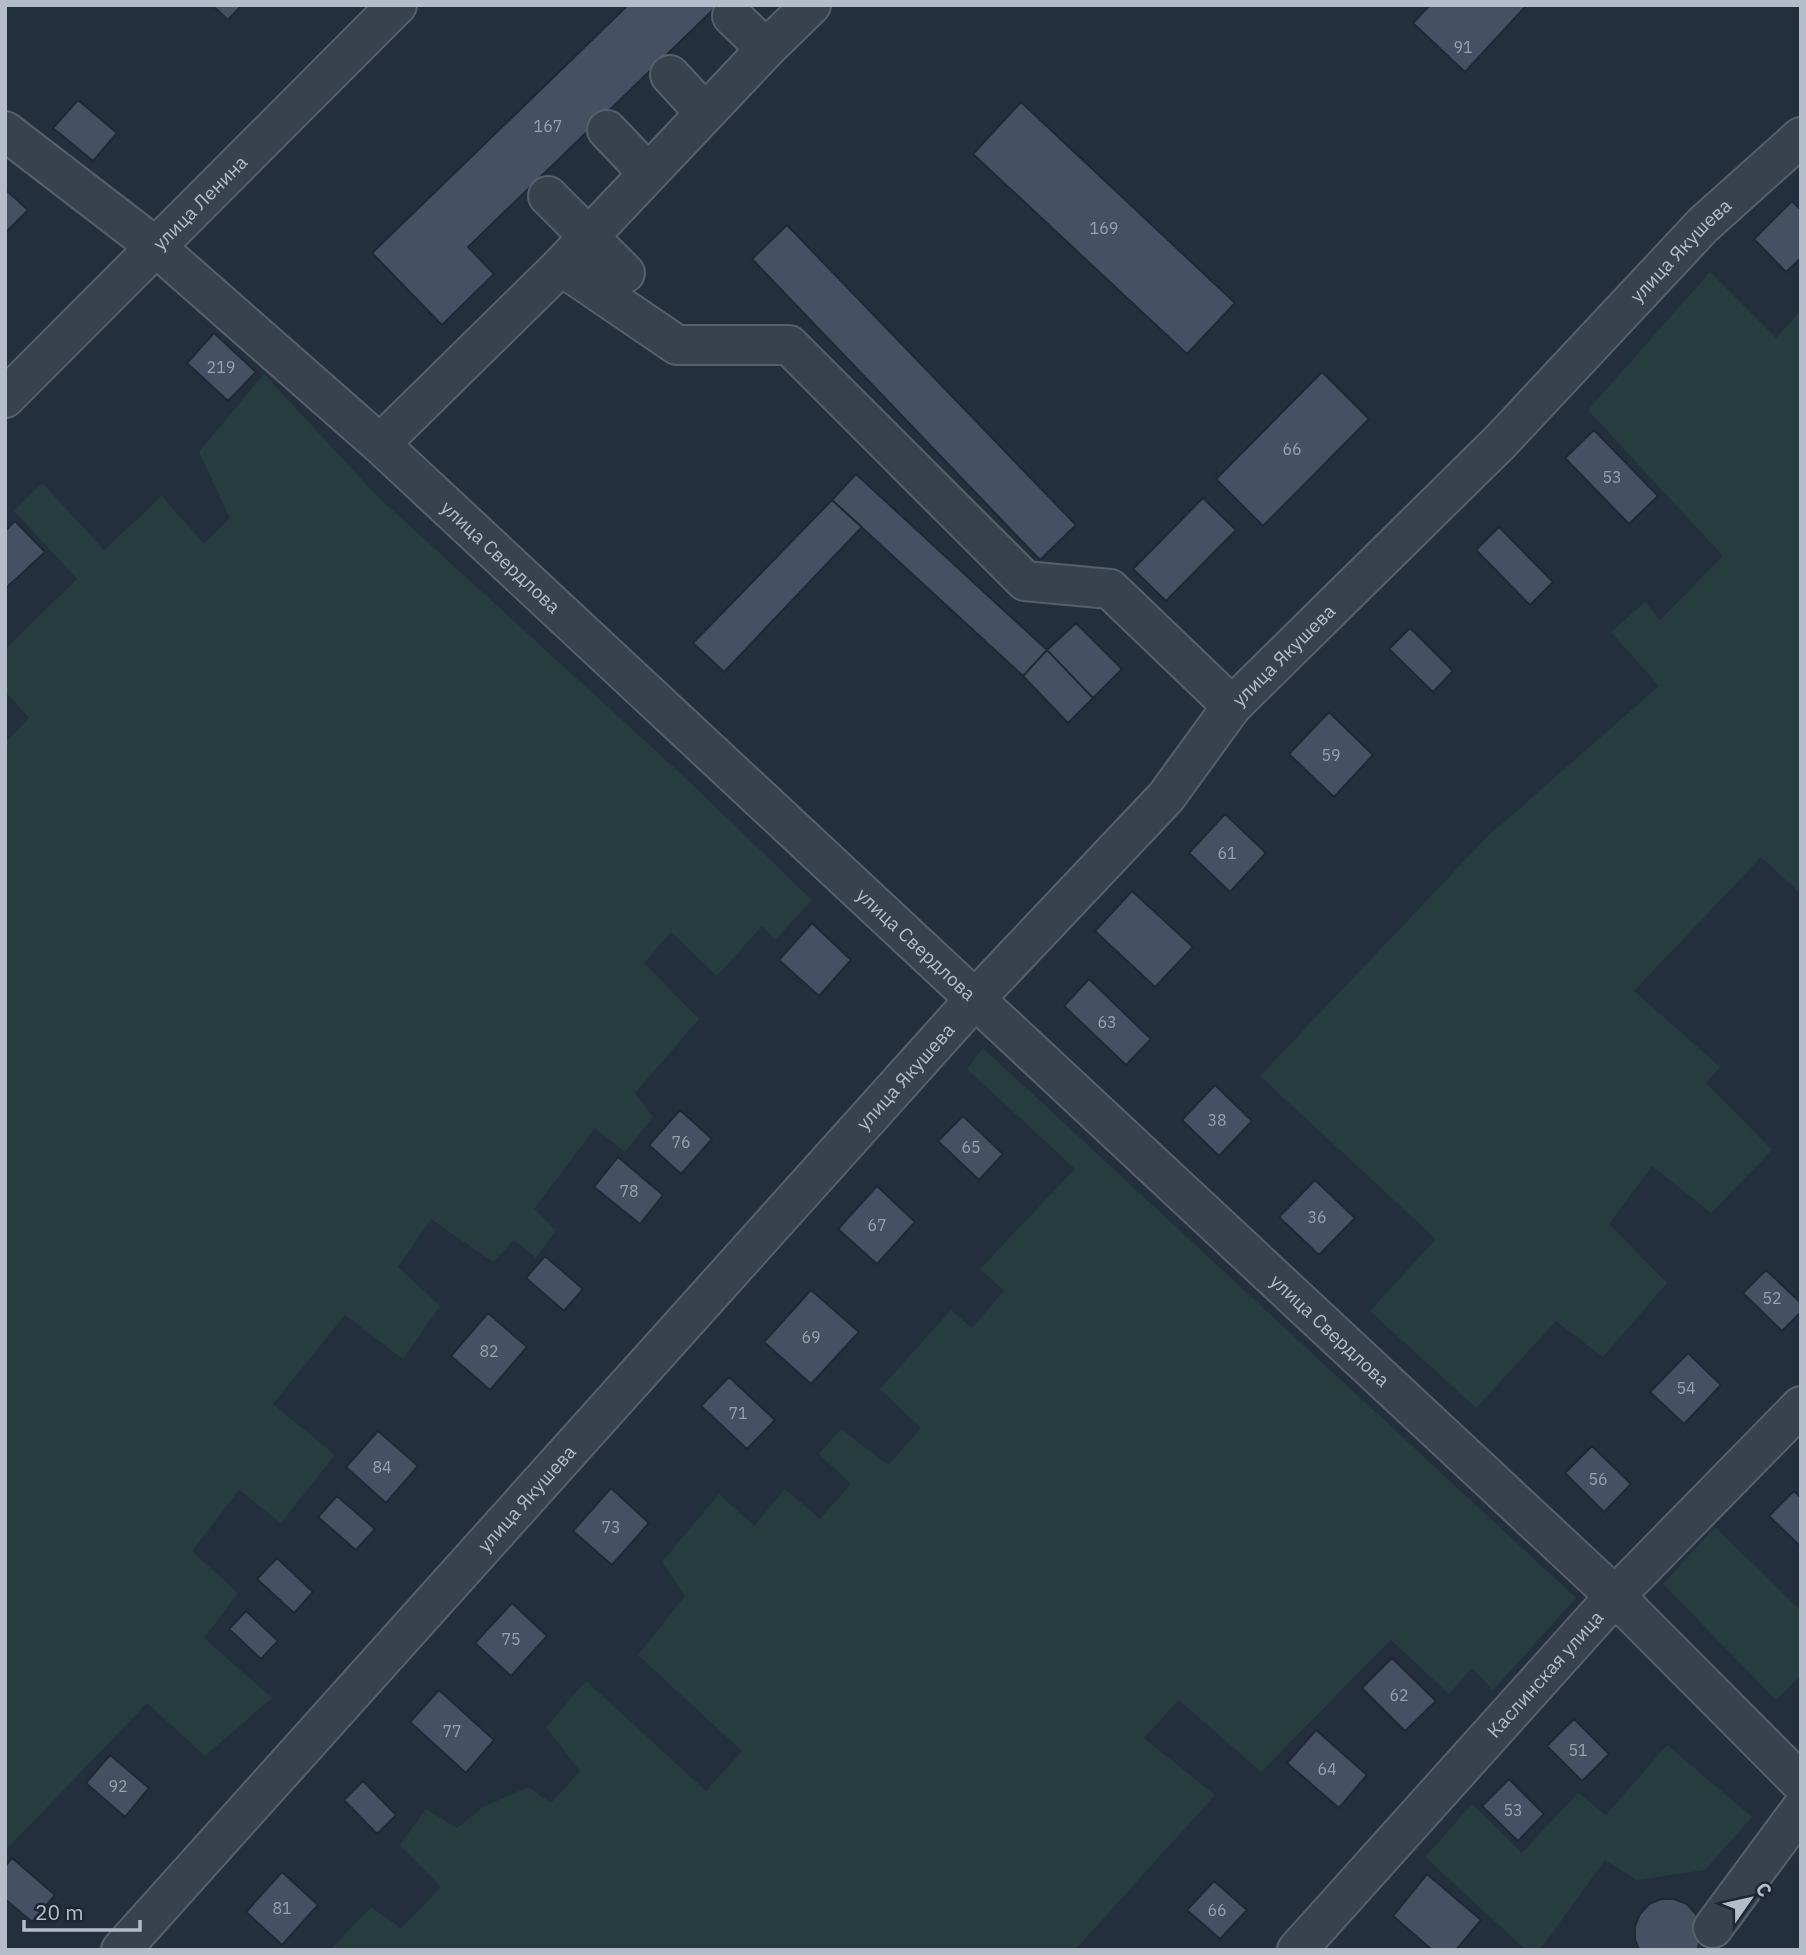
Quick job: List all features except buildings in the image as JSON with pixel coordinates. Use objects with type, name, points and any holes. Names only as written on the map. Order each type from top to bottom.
[{"type":"street","name":"улица Ленина","points":[[5,398],[397,5]]},
{"type":"street","points":[[380,444],[561,266],[811,5]]},
{"type":"street","points":[[732,16],[766,49]]},
{"type":"street","points":[[670,75],[705,113]]},
{"type":"street","points":[[607,130],[648,173]]},
{"type":"street","name":"улица Свердлова","points":[[5,131],[156,247],[380,444],[1615,1596],[1801,1783]]},
{"type":"street","name":"улица Якушева","points":[[121,1950],[975,999],[1166,797],[1232,706],[1500,442],[1703,225],[1801,137]]},
{"type":"street","points":[[548,196],[625,273]]},
{"type":"street","points":[[561,266],[677,345],[789,345],[1025,582],[1110,589],[1232,706]]},
{"type":"street","name":"Каслинская улица","points":[[1297,1950],[1615,1596],[1801,1406]]},
{"type":"street","points":[[1713,1928],[1801,1809]]},
{"type":"green space","points":[[1710,272],[1776,338],[1801,310],[1801,894],[1761,857],[1634,991],[1720,1067],[1706,1083],[1772,1150],[1711,1213],[1652,1166],[1609,1224],[1667,1283],[1603,1357],[1556,1321],[1476,1408],[1370,1311],[1436,1239],[1260,1076],[1488,836],[1659,686],[1611,632],[1645,602],[1660,620],[1723,556],[1588,410]]},
{"type":"green space","points":[[264,374],[377,496],[680,773],[812,900],[775,940],[762,926],[717,976],[671,932],[644,963],[699,1019],[635,1093],[653,1117],[625,1152],[595,1128],[534,1209],[556,1230],[536,1258],[514,1240],[493,1262],[431,1219],[398,1267],[440,1306],[403,1359],[345,1315],[273,1404],[335,1455],[281,1523],[239,1490],[192,1551],[238,1593],[204,1638],[272,1698],[205,1756],[147,1703],[5,1851],[5,743],[29,718],[5,691],[5,649],[77,579],[14,511],[42,483],[104,550],[162,496],[204,544],[230,518],[199,452]]},
{"type":"green space","points":[[983,1048],[1576,1598],[1493,1690],[1472,1668],[1449,1694],[1391,1640],[1261,1772],[1179,1700],[1144,1738],[1215,1795],[1075,1950],[330,1950],[371,1907],[401,1928],[441,1887],[400,1845],[426,1809],[457,1828],[483,1807],[528,1787],[551,1803],[580,1771],[546,1727],[586,1681],[706,1791],[742,1751],[638,1655],[685,1596],[662,1562],[719,1494],[754,1526],[785,1489],[820,1519],[851,1484],[819,1454],[841,1429],[888,1465],[921,1428],[880,1389],[951,1310],[972,1328],[1004,1291],[980,1269],[1075,1169],[967,1069]]},
{"type":"green space","points":[[1715,1527],[1801,1611],[1801,1676],[1776,1700],[1663,1584]]},
{"type":"green space","points":[[1667,1745],[1752,1817],[1705,1870],[1637,1880],[1605,1860],[1540,1950],[1526,1950],[1425,1857],[1472,1804],[1522,1853],[1578,1793],[1606,1815]]}]
